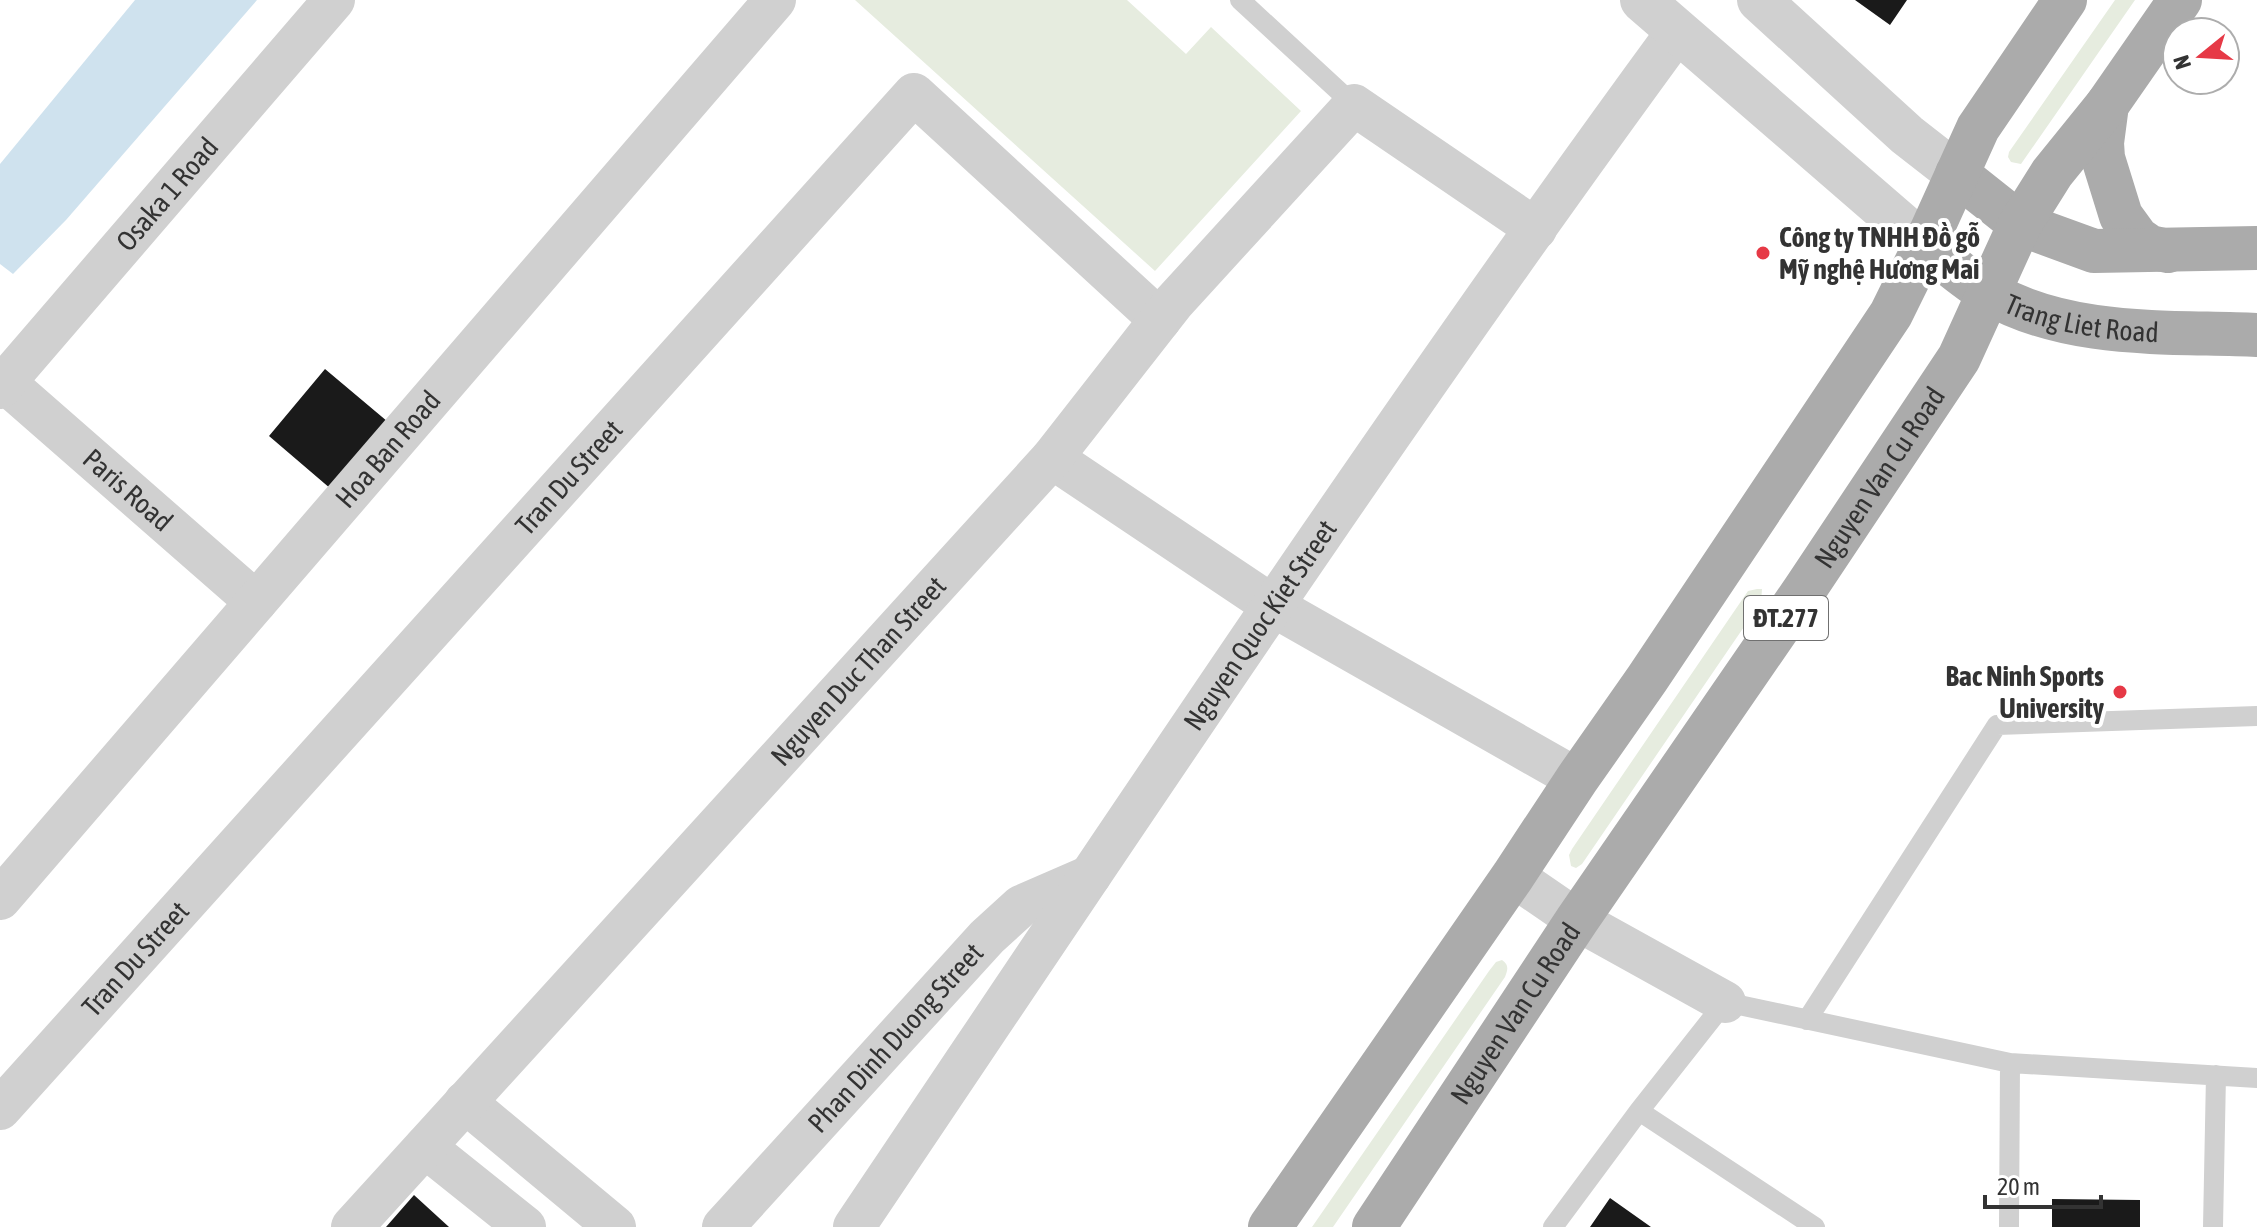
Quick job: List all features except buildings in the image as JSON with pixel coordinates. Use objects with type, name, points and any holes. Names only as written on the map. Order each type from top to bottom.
[{"type":"main road","name":"ĐT.277","points":[[1270,1227],[1656,667],[1891,314],[1978,128],[2065,0]]},
{"type":"main road","name":"Nguyen Van Cu Road","points":[[1374,1227],[1577,920],[1805,589],[1959,358],[2020,224],[2052,173],[2107,105],[2180,0]]},
{"type":"main road","points":[[2107,105],[2103,158],[2121,216],[2137,238],[2150,247],[2168,251]]},
{"type":"main road","points":[[1957,174],[2020,224],[2094,251],[2257,248]]},
{"type":"main road","name":"Trang Liet Road","points":[[1925,245],[1988,293],[2043,317],[2075,325],[2121,330],[2257,335]]},
{"type":"street","name":"Osaka 1 Road","points":[[2,383],[334,0]]},
{"type":"street","name":"Hoa Ban Road","points":[[0,899],[775,0]]},
{"type":"street","points":[[1642,0],[1925,245]]},
{"type":"street","points":[[1759,0],[1907,135],[1957,174]]},
{"type":"street","name":"Nguyen Quoc Kiet Street","points":[[854,1227],[1273,606],[1487,296],[1677,32]]},
{"type":"street","name":"Tran Du Street","points":[[0,1109],[914,94],[1160,320]]},
{"type":"street","points":[[1354,105],[1536,229]]},
{"type":"street","name":"Nguyen Duc Than Street","points":[[352,1227],[1052,458],[1160,320],[1354,105]]},
{"type":"street","name":"Paris Road","points":[[2,383],[256,602]]},
{"type":"street","points":[[1052,458],[1273,606],[1577,779]]},
{"type":"street","name":"Phan Dinh Duong Street","points":[[723,1227],[987,937],[1021,906],[1090,876]]},
{"type":"street","points":[[1513,876],[1577,920],[1725,1002]]},
{"type":"street","points":[[465,1102],[615,1227]]},
{"type":"street","points":[[425,1147],[525,1227]]},
{"type":"lane","points":[[1240,0],[1354,105]]},
{"type":"lane","points":[[1807,1020],[1997,725],[2257,716]]},
{"type":"lane","points":[[1553,1227],[1725,1002],[2010,1063],[2257,1078]]},
{"type":"lane","points":[[2009,1227],[2010,1063]]},
{"type":"lane","points":[[2213,1227],[2216,1075]]},
{"type":"lane","points":[[1639,1111],[1815,1227]]},
{"type":"shaded area","points":[[855,0],[1127,0],[1186,54],[1211,27],[1301,111],[1155,271]]},
{"type":"shaded area","points":[[2115,0],[2135,0],[2021,164],[2011,162],[2009,152]]},
{"type":"shaded area","points":[[1762,589],[1761,602],[1582,864],[1576,868],[1571,866],[1569,855],[1572,849],[1748,591]]},
{"type":"shaded area","points":[[1502,960],[1507,967],[1505,977],[1333,1227],[1312,1227],[1489,971]]},
{"type":"water","points":[[135,0],[257,0],[66,220],[13,274],[0,264],[0,164]]},
{"type":"place","name":"Công ty TNHH Đồ gỗ Mỹ nghệ Hương Mai","points":[[1763,253]]},
{"type":"place","name":"Bac Ninh Sports University","points":[[2120,692]]}]
